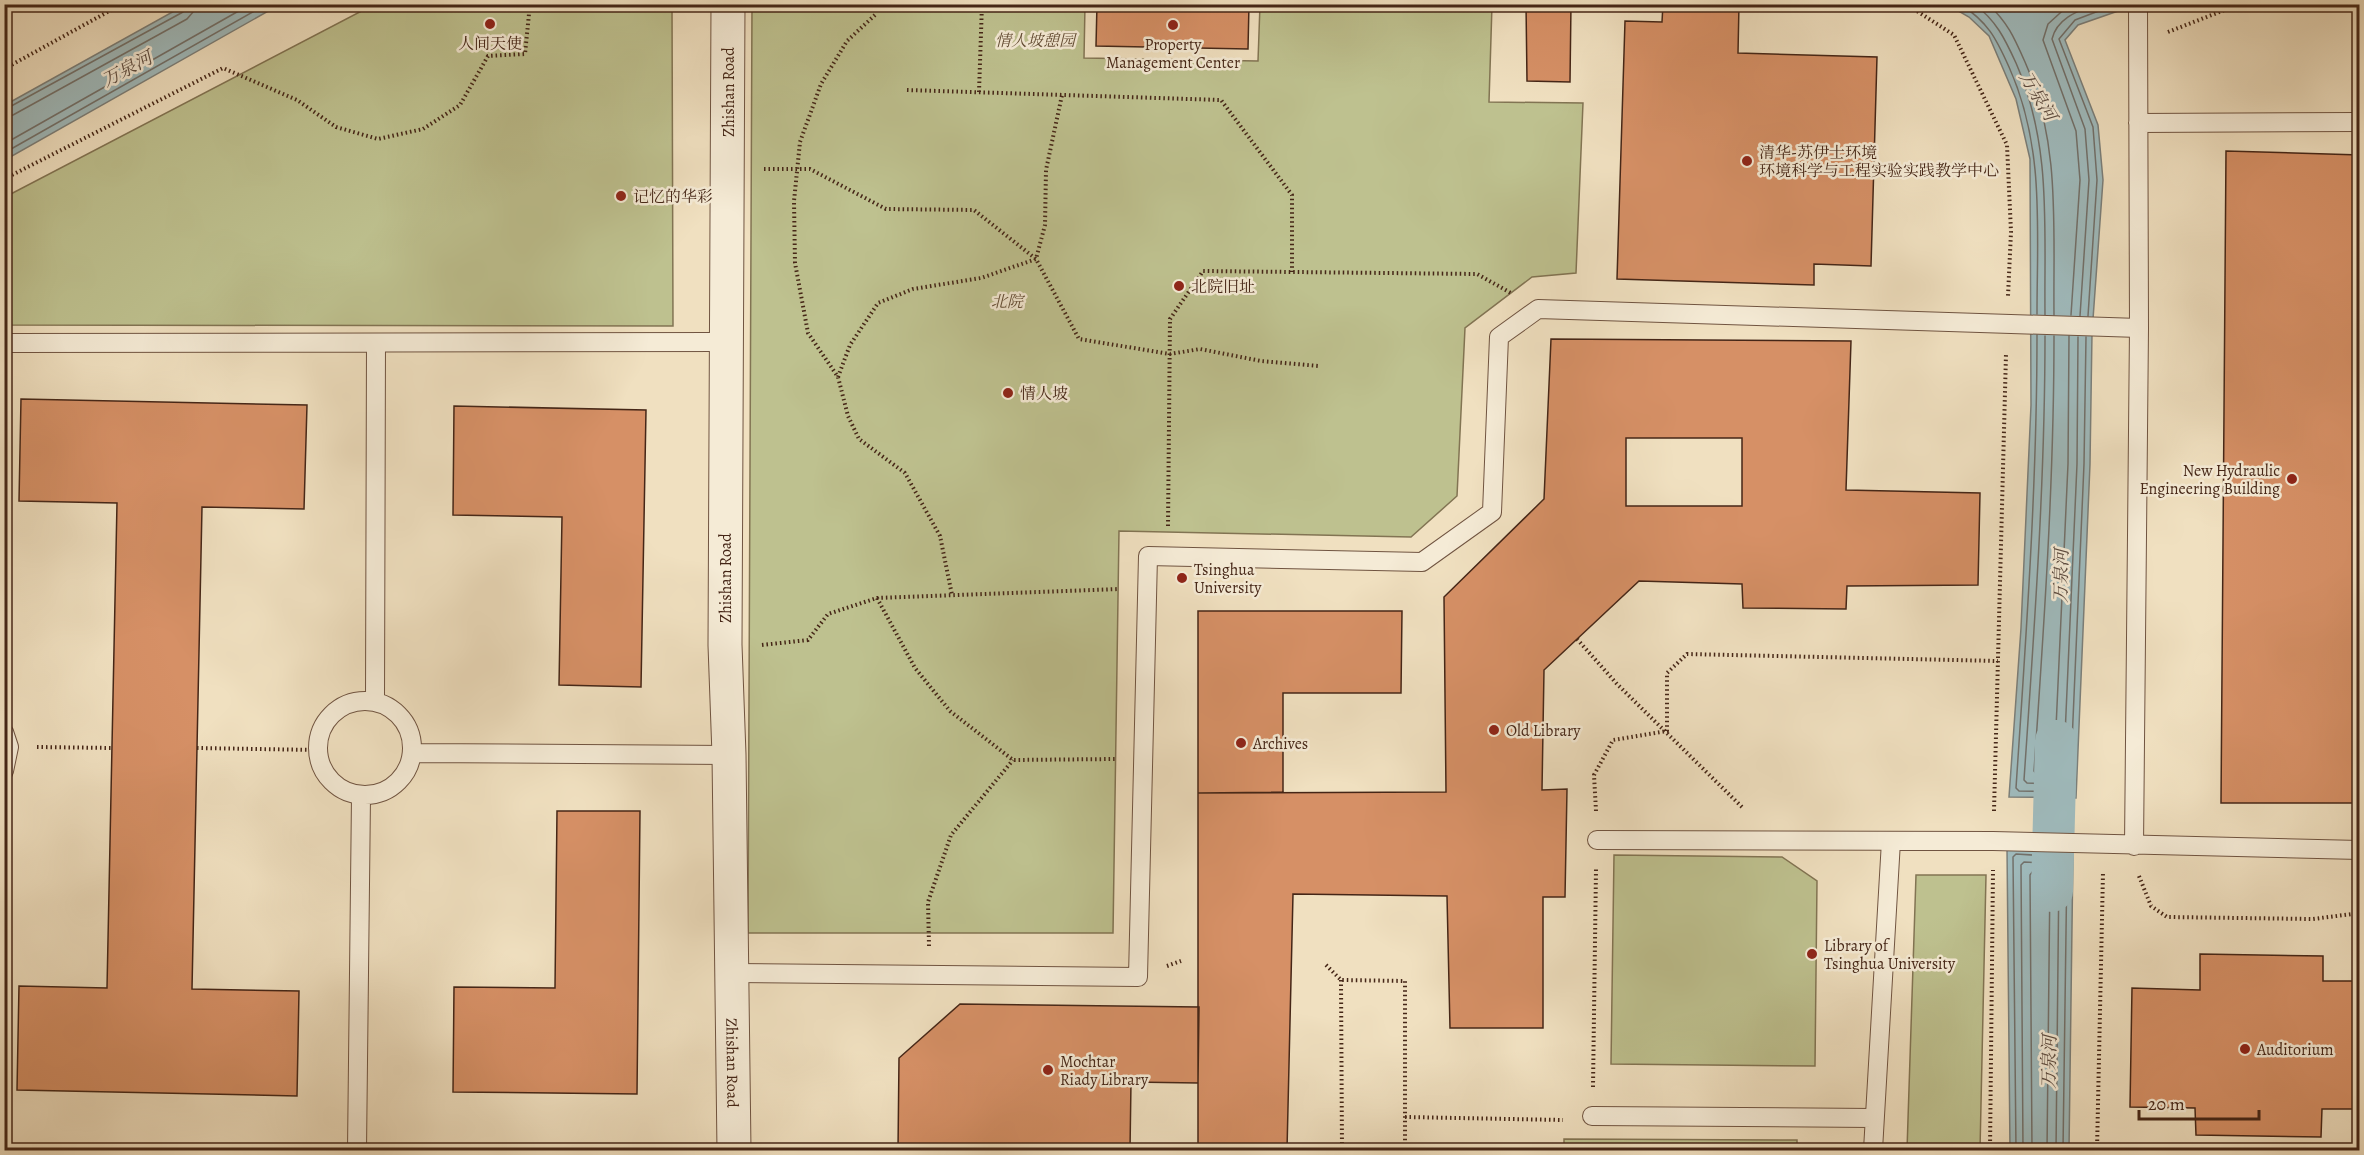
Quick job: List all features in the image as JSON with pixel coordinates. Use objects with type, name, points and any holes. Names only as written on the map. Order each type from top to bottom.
[{"type":"street","name":"Zhishan Road","points":[[728,4],[725,645],[729,755],[734,1150]]},
{"type":"lane","points":[[2134,846],[2139,328],[2138,6]]},
{"type":"lane","points":[[2138,123],[2360,122]]},
{"type":"lane","points":[[732,973],[1138,977],[1148,556],[1422,562],[1492,512],[1499,337],[1538,309],[2139,328]]},
{"type":"lane","points":[[4,343],[725,342]]},
{"type":"lane","points":[[375,701],[376,343]]},
{"type":"lane","points":[[357,701],[375,701],[389,707],[402,718],[410,733],[412,753],[408,769],[398,783],[384,792],[361,796],[346,792],[332,783],[322,770],[317,750],[320,731],[329,716],[342,706],[357,701]]},
{"type":"lane","points":[[4,771],[8,764],[7,740]]},
{"type":"lane","points":[[412,753],[729,755]]},
{"type":"lane","points":[[357,1150],[361,796]]},
{"type":"lane","points":[[1597,840],[1993,842],[2360,850]]},
{"type":"lane","points":[[1873,1150],[1891,841]]},
{"type":"lane","points":[[1592,1116],[1874,1119]]},
{"type":"path","points":[[4,69],[122,4]]},
{"type":"path","points":[[4,179],[223,68],[297,100],[336,126],[378,139],[423,129],[460,105],[488,56],[525,54],[530,4]]},
{"type":"path","points":[[979,92],[982,4]]},
{"type":"path","points":[[1906,4],[1954,35],[2007,145],[2012,323],[1993,842],[1990,1150]]},
{"type":"path","points":[[2138,44],[2240,4]]},
{"type":"path","points":[[875,15],[847,41],[821,84],[800,142],[796,169],[795,263],[808,333],[838,377],[848,416],[859,439],[905,473],[940,536],[952,595]]},
{"type":"path","points":[[907,90],[1221,100],[1292,195],[1292,272]]},
{"type":"path","points":[[1036,259],[1045,225],[1046,171],[1062,95]]},
{"type":"path","points":[[727,168],[810,170],[886,209],[974,210],[1036,259],[1079,339],[1170,354],[1200,350],[1261,361],[1319,366]]},
{"type":"path","points":[[838,377],[850,345],[878,303],[913,289],[981,278],[1036,259]]},
{"type":"path","points":[[1167,557],[1170,319],[1203,271],[1477,274],[1538,309]]},
{"type":"path","points":[[725,645],[773,645],[808,640],[828,614],[877,598],[1147,588]]},
{"type":"path","points":[[877,598],[915,668],[950,711],[1013,760],[1143,759]]},
{"type":"path","points":[[1578,639],[1617,684],[1777,841]]},
{"type":"path","points":[[1667,731],[1667,673],[1687,654],[1998,661]]},
{"type":"path","points":[[1592,1116],[1597,840],[1594,775],[1613,740],[1667,731]]},
{"type":"path","points":[[7,740],[112,748]]},
{"type":"path","points":[[197,748],[317,750]]},
{"type":"path","points":[[929,975],[928,902],[951,835],[1013,760]]},
{"type":"path","points":[[2097,1150],[2103,845]]},
{"type":"path","points":[[2134,846],[2138,874],[2151,906],[2167,917],[2313,919],[2360,913]]},
{"type":"path","points":[[1326,965],[1341,980],[1405,981],[1405,1150]]},
{"type":"path","points":[[1341,980],[1342,1150]]},
{"type":"path","points":[[1405,1117],[1564,1120]]},
{"type":"green space","points":[[373,5],[672,5],[673,326],[5,325],[5,197]]},
{"type":"green space","name":"北院","points":[[752,5],[1085,5],[1084,58],[1258,61],[1260,5],[1492,5],[1489,102],[1583,103],[1576,273],[1532,277],[1465,328],[1457,496],[1411,537],[1119,531],[1113,933],[748,933]]},
{"type":"green space","points":[[1614,855],[1782,857],[1817,881],[1815,1066],[1611,1064]]},
{"type":"green space","points":[[1916,875],[1986,875],[1980,1150],[1907,1150]]},
{"type":"green space","points":[[1564,1139],[1797,1140],[1797,1150],[1564,1150]]},
{"type":"water","points":[[2123,4],[2124,9],[2078,25],[2065,40],[2098,125],[2103,180],[2092,333],[2090,464],[2076,798],[2009,797],[2021,628],[2031,405],[2030,159],[2016,99],[1989,36],[1969,17],[1948,5]]},
{"type":"water","points":[[185,5],[279,5],[5,160],[5,105]]},
{"type":"water","points":[[2007,847],[2073,852],[2069,1150],[2010,1150]]},
{"type":"building","name":"Property Management Center","points":[[1097,4],[1249,4],[1248,49],[1096,46]]},
{"type":"building","points":[[1526,4],[1571,4],[1570,82],[1527,81]]},
{"type":"building","name":"清华-苏伊士环境 环境科学与工程实验实践教学中心","points":[[1663,4],[1739,4],[1738,53],[1877,57],[1871,266],[1814,264],[1814,285],[1617,279],[1625,21],[1662,22]]},
{"type":"building","name":"New Hydraulic Engineering Building","points":[[2226,151],[2360,155],[2360,803],[2221,803]]},
{"type":"building","name":"Old Library","points":[[1551,339],[1851,341],[1846,490],[1980,493],[1978,585],[1847,586],[1846,609],[1743,608],[1742,584],[1639,581],[1544,670],[1542,790],[1567,789],[1565,897],[1543,897],[1543,1028],[1450,1028],[1447,896],[1293,894],[1287,1150],[1198,1150],[1198,793],[1446,792],[1444,597],[1544,499]],"holes":[[[1626,438],[1742,438],[1742,506],[1626,506]]]},
{"type":"building","points":[[21,399],[307,405],[304,509],[202,507],[192,989],[299,991],[297,1096],[17,1090],[19,986],[107,988],[117,503],[19,501]]},
{"type":"building","points":[[454,406],[646,410],[641,687],[559,685],[562,517],[453,515]]},
{"type":"building","name":"Archives","points":[[1198,611],[1402,611],[1401,693],[1283,693],[1283,792],[1198,793]]},
{"type":"building","points":[[557,811],[640,811],[637,1094],[453,1092],[454,987],[555,988]]},
{"type":"building","name":"Auditorium","points":[[2200,954],[2323,956],[2323,981],[2360,981],[2360,1109],[2322,1109],[2321,1137],[2196,1135],[2195,1108],[2130,1107],[2132,988],[2200,990]]},
{"type":"building","name":"Mochtar Riady Library","points":[[960,1004],[1199,1007],[1198,1083],[1131,1082],[1130,1150],[898,1150],[899,1058]]},
{"type":"waterway","name":"万泉河","points":[[2052,891],[2056,741]]},
{"type":"place","name":"人间天使","points":[[490,24]]},
{"type":"place","name":"Property Management Center","points":[[1173,25]]},
{"type":"place","name":"清华-苏伊士环境 环境科学与工程实验实践教学中心","points":[[1747,161]]},
{"type":"place","name":"记忆的华彩","points":[[621,196]]},
{"type":"place","name":"北院旧址","points":[[1179,286]]},
{"type":"place","name":"情人坡","points":[[1008,393]]},
{"type":"place","name":"New Hydraulic Engineering Building","points":[[2292,479]]},
{"type":"place","name":"Tsinghua University","points":[[1182,578]]},
{"type":"place","name":"Old Library","points":[[1494,730]]},
{"type":"place","name":"Archives","points":[[1241,743]]},
{"type":"place","name":"Library of Tsinghua University","points":[[1812,954]]},
{"type":"place","name":"Auditorium","points":[[2245,1049]]},
{"type":"place","name":"Mochtar Riady Library","points":[[1048,1070]]},
{"type":"park label","name":"情人坡憩园","points":[[1035,40]]}]
